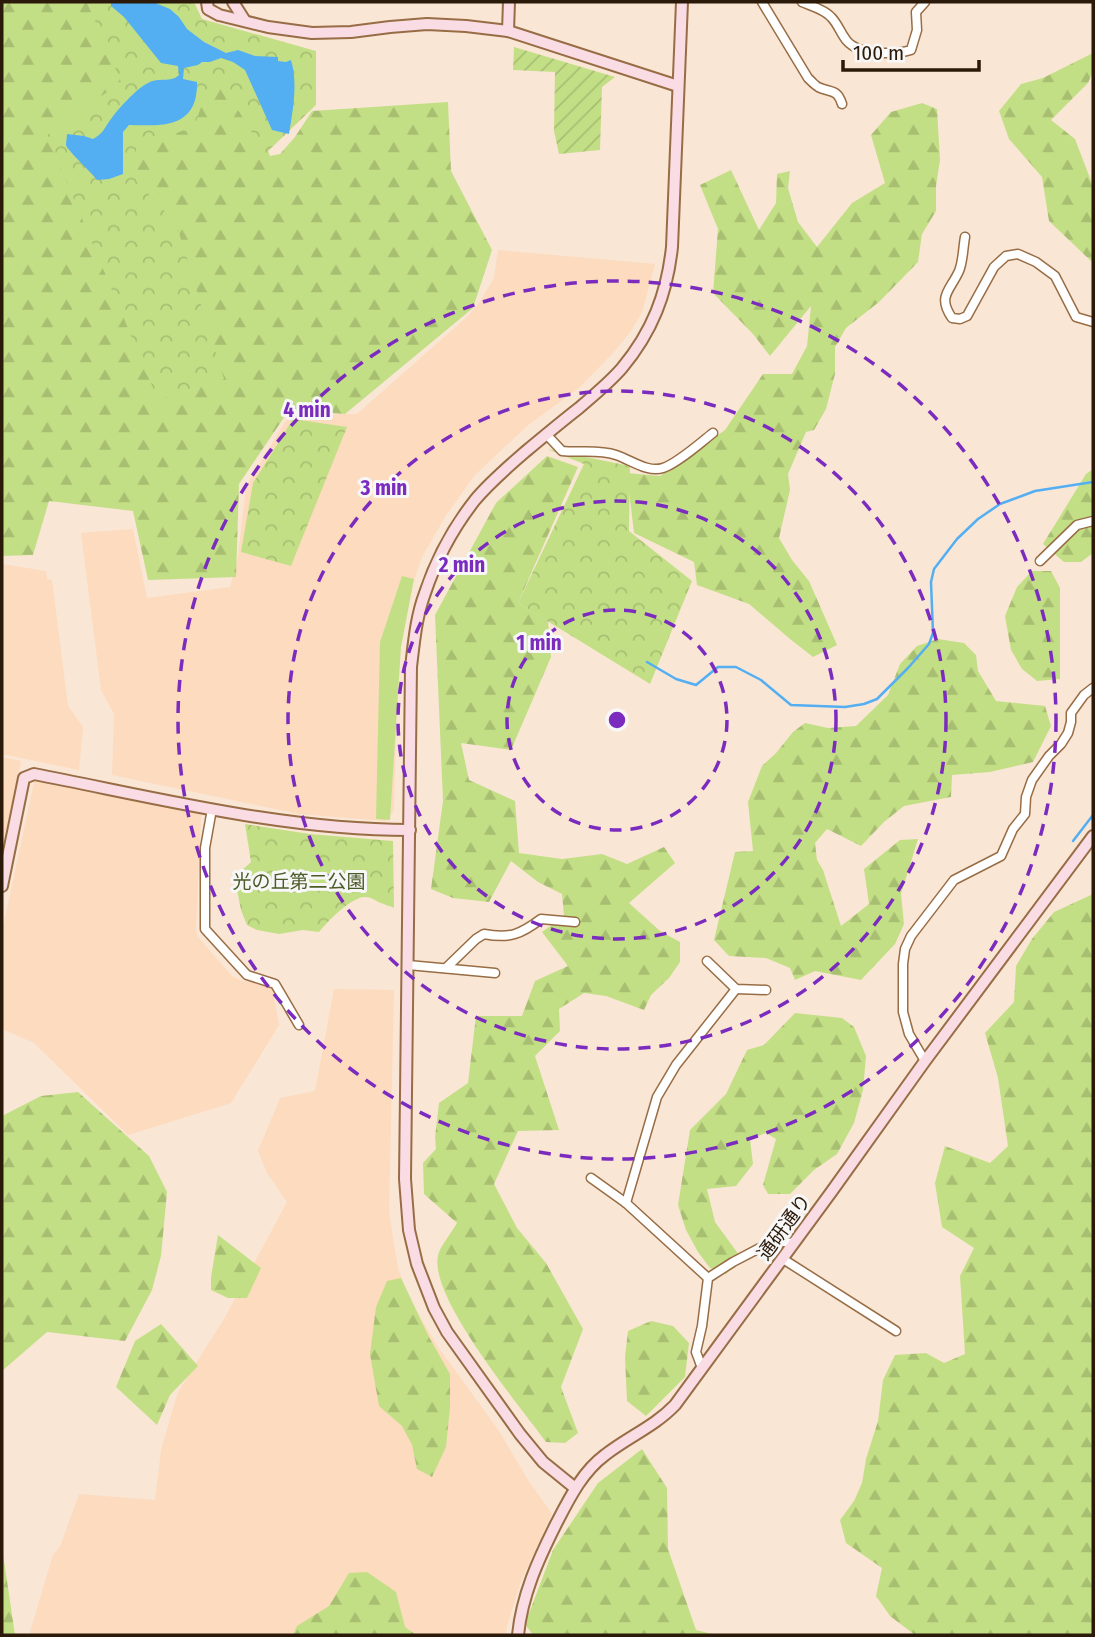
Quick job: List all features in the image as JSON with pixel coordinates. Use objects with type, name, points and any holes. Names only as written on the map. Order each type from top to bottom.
[{"type":"street","points":[[207,2],[208,9],[219,15],[292,30],[329,34],[427,24],[508,31],[678,86]]},
{"type":"street","points":[[233,2],[245,21]]},
{"type":"street","points":[[508,31],[509,2]]},
{"type":"street","points":[[575,1488],[542,1462],[447,1332],[434,1308],[417,1264],[409,1230],[406,1201],[411,667],[424,595],[442,552],[459,523],[477,498],[510,466],[621,369],[647,331],[664,293],[672,247],[682,2]]},
{"type":"street","points":[[762,2],[808,78],[817,87],[830,90],[839,96],[842,104]]},
{"type":"street","points":[[802,2],[831,17],[848,43],[858,49],[897,54],[911,50],[917,30],[916,12],[925,2]]},
{"type":"street","points":[[965,237],[960,269],[944,298],[946,309],[952,318],[967,316],[994,267],[1006,256],[1018,254],[1036,262],[1055,276],[1076,317],[1093,321]]},
{"type":"street","points":[[546,434],[562,451],[600,451],[652,470],[670,465],[713,433]]},
{"type":"street","points":[[1040,561],[1077,526],[1093,521]]},
{"type":"street","points":[[925,1061],[909,1034],[903,1012],[905,949],[911,936],[954,880],[1000,856],[1013,829],[1026,814],[1026,797],[1032,780],[1068,733],[1071,713],[1084,695],[1093,688]]},
{"type":"street","points":[[2,886],[24,778],[34,774],[254,817],[324,826],[410,830]]},
{"type":"street","points":[[212,809],[205,848],[205,929],[247,975],[275,984],[299,1025]]},
{"type":"street","name":"通研通り","points":[[518,1635],[520,1616],[537,1563],[575,1488],[604,1456],[665,1415],[783,1259],[925,1061],[1093,836]]},
{"type":"street","points":[[446,968],[484,934],[501,938],[526,930],[541,919],[575,922]]},
{"type":"street","points":[[707,961],[736,989],[766,990]]},
{"type":"street","points":[[408,965],[495,973]]},
{"type":"street","points":[[626,1203],[657,1097],[676,1065],[736,989]]},
{"type":"street","points":[[591,1178],[626,1203],[708,1278]]},
{"type":"street","points":[[708,1278],[773,1241],[794,1243]]},
{"type":"street","points":[[783,1259],[896,1331]]},
{"type":"street","points":[[702,1368],[696,1352],[708,1278]]},
{"type":"shaded area","points":[[498,250],[655,264],[642,312],[631,331],[580,387],[527,426],[474,476],[445,517],[422,557],[407,601],[398,643],[394,810],[386,821],[299,814],[112,775],[114,714],[101,690],[81,533],[133,529],[147,598],[230,587],[238,557],[246,486],[290,414],[357,414],[468,316],[494,278]]},
{"type":"shaded area","points":[[2,564],[46,571],[47,579],[52,580],[68,706],[83,727],[79,770],[2,754]]},
{"type":"shaded area","points":[[2,757],[21,761],[2,853]]},
{"type":"shaded area","points":[[39,778],[201,814],[196,930],[198,937],[232,976],[242,981],[272,986],[279,1025],[231,1103],[128,1135],[34,1043],[2,1029],[2,932],[34,782]]},
{"type":"shaded area","points":[[334,989],[394,990],[389,1211],[398,1269],[411,1302],[438,1347],[499,1431],[552,1514],[521,1581],[506,1635],[29,1635],[53,1555],[60,1547],[79,1494],[155,1500],[161,1450],[178,1392],[224,1319],[287,1202],[267,1173],[258,1151],[280,1098],[315,1091]]},
{"type":"green space","points":[[2,2],[90,2],[220,70],[259,125],[270,156],[280,154],[312,111],[448,102],[451,171],[492,250],[473,308],[345,414],[289,410],[239,484],[236,577],[148,580],[133,511],[49,501],[33,555],[2,556]]},
{"type":"green space","points":[[87,2],[189,2],[195,4],[202,19],[316,51],[316,105],[265,154],[224,87],[211,78],[193,130],[136,139],[136,181],[176,223],[224,379],[158,400],[47,135],[121,82]]},
{"type":"green space","points":[[514,47],[615,77],[602,87],[600,150],[559,154],[554,131],[555,72],[513,70]]},
{"type":"green space","points":[[1093,53],[1093,71],[1088,83],[1051,120],[1075,139],[1093,186],[1091,261],[1049,221],[1042,177],[1009,139],[999,111],[1021,84],[1043,78]]},
{"type":"green space","points":[[922,103],[937,109],[940,160],[936,211],[922,234],[918,262],[879,302],[846,328],[835,347],[835,374],[826,409],[814,430],[806,432],[788,474],[790,490],[779,538],[809,581],[837,645],[813,657],[749,604],[697,585],[694,562],[634,533],[627,473],[660,476],[725,430],[763,374],[792,374],[807,346],[811,306],[770,356],[753,334],[713,293],[718,229],[700,185],[731,170],[759,230],[776,203],[777,174],[790,171],[788,188],[798,222],[817,247],[852,203],[885,183],[871,135],[891,112]]},
{"type":"green space","points":[[293,419],[347,427],[291,566],[241,552],[253,483]]},
{"type":"green space","points":[[547,449],[630,466],[629,531],[692,581],[650,684],[518,603],[584,464]]},
{"type":"green space","points":[[547,456],[578,467],[518,603],[548,621],[551,657],[511,750],[461,743],[469,780],[515,801],[519,853],[562,859],[602,854],[627,864],[664,847],[675,863],[629,903],[660,931],[680,942],[680,962],[669,978],[651,995],[644,1010],[606,996],[584,993],[559,1009],[560,1031],[535,1056],[559,1130],[518,1131],[494,1184],[517,1228],[546,1263],[583,1329],[561,1387],[578,1433],[565,1443],[546,1442],[479,1351],[447,1298],[439,1275],[438,1256],[457,1223],[424,1194],[423,1163],[436,1149],[439,1103],[468,1083],[476,1016],[522,1016],[535,981],[568,966],[542,932],[564,916],[562,894],[538,882],[511,861],[489,902],[453,898],[431,889],[443,801],[435,615],[496,503]]},
{"type":"green space","points":[[1093,469],[1093,553],[1081,562],[1064,562],[1043,544],[1086,474]]},
{"type":"green space","points":[[1032,571],[1051,571],[1060,588],[1060,679],[1037,681],[1022,669],[1011,650],[1005,616],[1017,587]]},
{"type":"green space","points":[[402,576],[414,579],[401,647],[390,820],[376,819],[380,642]]},
{"type":"green space","points":[[938,639],[964,643],[976,655],[978,671],[996,701],[1045,706],[1051,726],[1033,762],[990,772],[952,775],[951,797],[904,806],[861,846],[827,829],[815,843],[817,860],[823,870],[841,926],[869,904],[864,869],[900,840],[918,839],[901,894],[904,924],[895,944],[861,980],[815,971],[795,980],[790,968],[766,958],[729,956],[714,940],[735,852],[753,851],[748,802],[762,766],[793,732],[805,723],[828,728],[856,726],[888,695],[900,664],[917,646]]},
{"type":"green space","name":"光の丘第二公園","points":[[245,824],[310,834],[393,841],[394,908],[363,897],[345,906],[319,932],[303,930],[279,934],[257,930],[247,925],[237,890],[240,872],[251,862]]},
{"type":"green space","points":[[1093,894],[1093,1635],[915,1635],[890,1616],[876,1596],[882,1568],[846,1543],[840,1520],[854,1501],[862,1483],[866,1459],[878,1421],[883,1380],[895,1355],[926,1353],[944,1363],[965,1354],[960,1276],[974,1248],[942,1227],[935,1183],[945,1146],[990,1163],[1008,1146],[998,1078],[985,1033],[1014,1002],[1016,966],[1032,939],[1054,912]]},
{"type":"green space","points":[[795,1013],[842,1018],[854,1027],[866,1056],[863,1090],[854,1123],[837,1154],[814,1170],[790,1194],[768,1194],[763,1185],[776,1139],[766,1133],[750,1139],[753,1164],[736,1186],[707,1189],[715,1222],[742,1259],[726,1274],[710,1268],[698,1252],[686,1230],[678,1205],[690,1130],[726,1094],[747,1050],[764,1045]]},
{"type":"green space","points":[[78,1092],[149,1156],[167,1192],[161,1256],[152,1290],[125,1341],[47,1332],[2,1371],[2,1116],[41,1096]]},
{"type":"green space","points":[[218,1235],[261,1268],[247,1298],[228,1298],[211,1290]]},
{"type":"green space","points":[[401,1278],[450,1374],[446,1447],[432,1477],[417,1469],[412,1445],[402,1426],[379,1406],[370,1354],[376,1307],[387,1281]]},
{"type":"green space","points":[[651,1321],[673,1326],[689,1343],[685,1377],[646,1416],[627,1401],[625,1357],[628,1331]]},
{"type":"green space","points":[[161,1324],[198,1366],[170,1395],[157,1425],[116,1387],[135,1341]]},
{"type":"green space","points":[[642,1449],[667,1488],[668,1549],[696,1630],[716,1635],[533,1635],[525,1624],[553,1550],[598,1483]]},
{"type":"green space","points":[[2,1547],[15,1635],[2,1635]]},
{"type":"green space","points":[[367,1572],[396,1592],[405,1627],[416,1635],[293,1635],[297,1626],[329,1606],[349,1573]]},
{"type":"water","points":[[111,2],[153,2],[170,9],[187,29],[204,42],[226,53],[238,50],[255,56],[278,57],[278,61],[291,60],[294,87],[289,134],[272,130],[245,70],[221,58],[202,62],[184,68],[183,79],[197,82],[196,97],[185,116],[166,124],[129,125],[123,132],[123,174],[97,180],[67,148],[67,134],[93,139],[143,86],[152,81],[172,79],[179,75],[178,66],[161,63],[124,17],[111,6]]},
{"type":"waterway","points":[[647,662],[676,679],[696,685],[718,667],[736,667],[761,680],[791,705],[845,707],[877,699],[929,644],[933,633],[931,582],[934,569],[957,539],[978,519],[1000,504],[1035,491],[1093,482]]},
{"type":"waterway","points":[[1073,841],[1093,815]]}]
